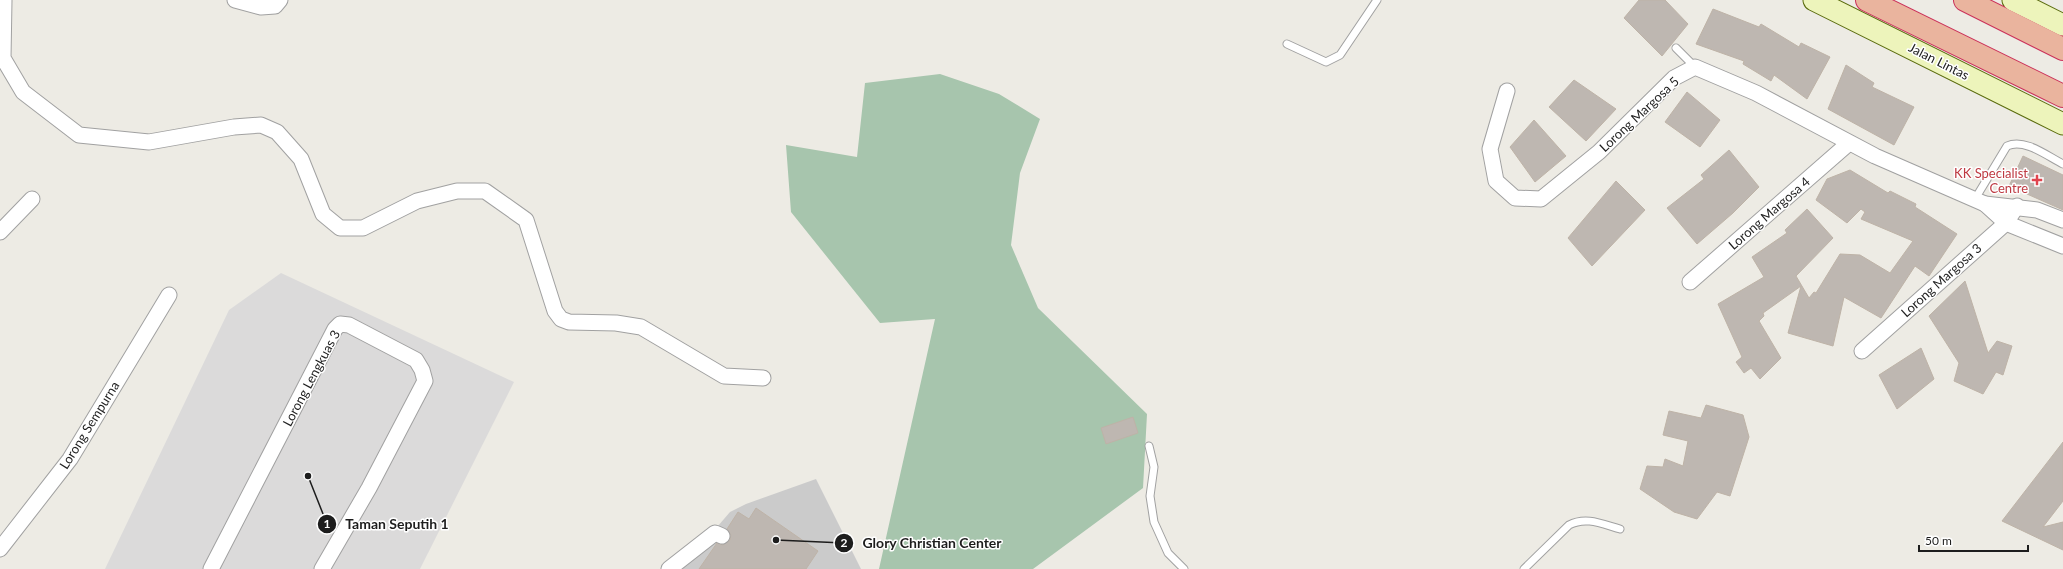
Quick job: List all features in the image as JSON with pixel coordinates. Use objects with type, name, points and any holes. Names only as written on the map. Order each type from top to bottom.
[{"type":"highway","name":"Jalan Lintas","points":[[1867,0],[2063,96]]},
{"type":"highway","points":[[1965,0],[2063,49]]},
{"type":"main road","name":"Jalan Lintas","points":[[1814,0],[2063,124]]},
{"type":"main road","points":[[2013,0],[2063,24]]},
{"type":"street","points":[[4,0],[3,58],[24,92],[79,135],[149,142],[234,127],[261,125],[277,132],[301,160],[322,214],[340,228],[363,228],[417,201],[457,191],[485,191],[526,220],[555,311],[561,319],[569,322],[616,323],[641,327],[724,376],[763,378]]},
{"type":"street","points":[[235,0],[261,7],[275,6],[280,0]]},
{"type":"street","points":[[1695,67],[1756,93],[1848,143],[1980,202],[2006,223],[2063,246]]},
{"type":"street","name":"Lorong Margosa 5","points":[[1507,91],[1490,149],[1496,181],[1515,198],[1541,199],[1599,152],[1674,78],[1695,67]]},
{"type":"street","name":"Lorong Margosa 4","points":[[1690,282],[1848,143]]},
{"type":"street","points":[[0,232],[32,199]]},
{"type":"street","points":[[1980,202],[2037,210],[2063,220]]},
{"type":"street","name":"Lorong Margosa 3","points":[[1862,351],[2006,223],[2017,206]]},
{"type":"street","name":"Lorong Sempurna","points":[[0,549],[70,459],[169,295]]},
{"type":"street","name":"Lorong Lengkuas 3","points":[[211,569],[335,329],[340,324],[349,325],[416,360],[422,370],[425,381],[370,488],[322,569]]},
{"type":"street","points":[[669,569],[715,533],[722,536]]},
{"type":"lane","points":[[1287,44],[1326,62],[1340,55],[1377,0]]},
{"type":"lane","points":[[1676,48],[1695,67]]},
{"type":"lane","points":[[1980,202],[2007,146],[2015,142],[2026,145],[2063,164]]},
{"type":"lane","points":[[1148,446],[1154,467],[1150,496],[1154,522],[1168,553],[1184,569]]},
{"type":"lane","points":[[1524,569],[1569,525],[1578,520],[1589,520],[1620,529]]},
{"type":"shaded area","points":[[281,273],[514,382],[420,569],[105,569],[229,310]]},
{"type":"shaded area","points":[[816,479],[861,569],[681,569],[730,512],[746,504]]},
{"type":"green space","points":[[940,74],[999,94],[1040,119],[1020,173],[1011,245],[1038,308],[1147,414],[1143,488],[1033,569],[879,569],[935,319],[880,323],[791,212],[786,145],[857,157],[865,83]]},
{"type":"building","points":[[1639,0],[1665,0],[1688,24],[1662,56],[1624,18]]},
{"type":"building","points":[[1713,9],[1759,27],[1761,24],[1799,47],[1801,43],[1830,57],[1807,99],[1774,75],[1771,81],[1743,64],[1744,61],[1696,44]]},
{"type":"building","points":[[1846,65],[1874,83],[1872,87],[1914,107],[1894,145],[1828,109]]},
{"type":"building","points":[[1574,80],[1616,109],[1586,141],[1549,107]]},
{"type":"building","points":[[1687,92],[1720,120],[1700,147],[1665,122]]},
{"type":"building","points":[[1534,120],[1566,156],[1535,182],[1510,147]]},
{"type":"building","points":[[1729,150],[1759,187],[1733,213],[1697,244],[1667,208],[1704,179],[1701,175]]},
{"type":"building","name":"KK Specialist Centre","points":[[2023,156],[2063,175],[2063,210],[2009,186]]},
{"type":"building","points":[[1850,170],[1888,193],[1890,191],[1916,204],[1915,207],[1957,234],[1929,276],[1915,266],[1881,318],[1844,297],[1833,346],[1788,333],[1801,286],[1763,313],[1764,316],[1759,321],[1781,358],[1760,379],[1751,368],[1744,373],[1736,362],[1742,357],[1718,304],[1764,277],[1752,257],[1787,233],[1785,230],[1807,209],[1833,238],[1796,276],[1809,298],[1814,292],[1816,293],[1840,254],[1860,255],[1890,273],[1913,241],[1861,219],[1865,212],[1861,209],[1847,223],[1816,200],[1827,179]]},
{"type":"building","points":[[1616,181],[1645,210],[1592,266],[1568,238]]},
{"type":"building","points":[[1965,281],[1988,353],[1997,341],[2012,346],[2003,375],[1996,372],[1983,394],[1954,381],[1959,363],[1929,316]]},
{"type":"building","points":[[1921,348],[1934,379],[1897,409],[1879,375]]},
{"type":"building","points":[[1706,405],[1743,415],[1749,437],[1730,496],[1717,492],[1697,519],[1674,512],[1640,489],[1647,466],[1663,467],[1665,459],[1683,466],[1688,441],[1663,435],[1669,411],[1701,418]]},
{"type":"building","points":[[1133,417],[1138,433],[1106,444],[1101,428]]},
{"type":"building","points":[[2063,442],[2063,501],[2043,527],[2063,522],[2063,550],[2002,521]]},
{"type":"building","points":[[756,508],[818,551],[806,569],[699,569],[717,543],[723,545],[730,540],[731,535],[727,529],[738,512],[749,519]]},
{"type":"place","name":"KK Specialist Centre","points":[[2037,180]]},
{"type":"place","name":"Taman Seputih 1","points":[[308,476]]},
{"type":"place","name":"Glory Christian Center","points":[[776,540]]}]
